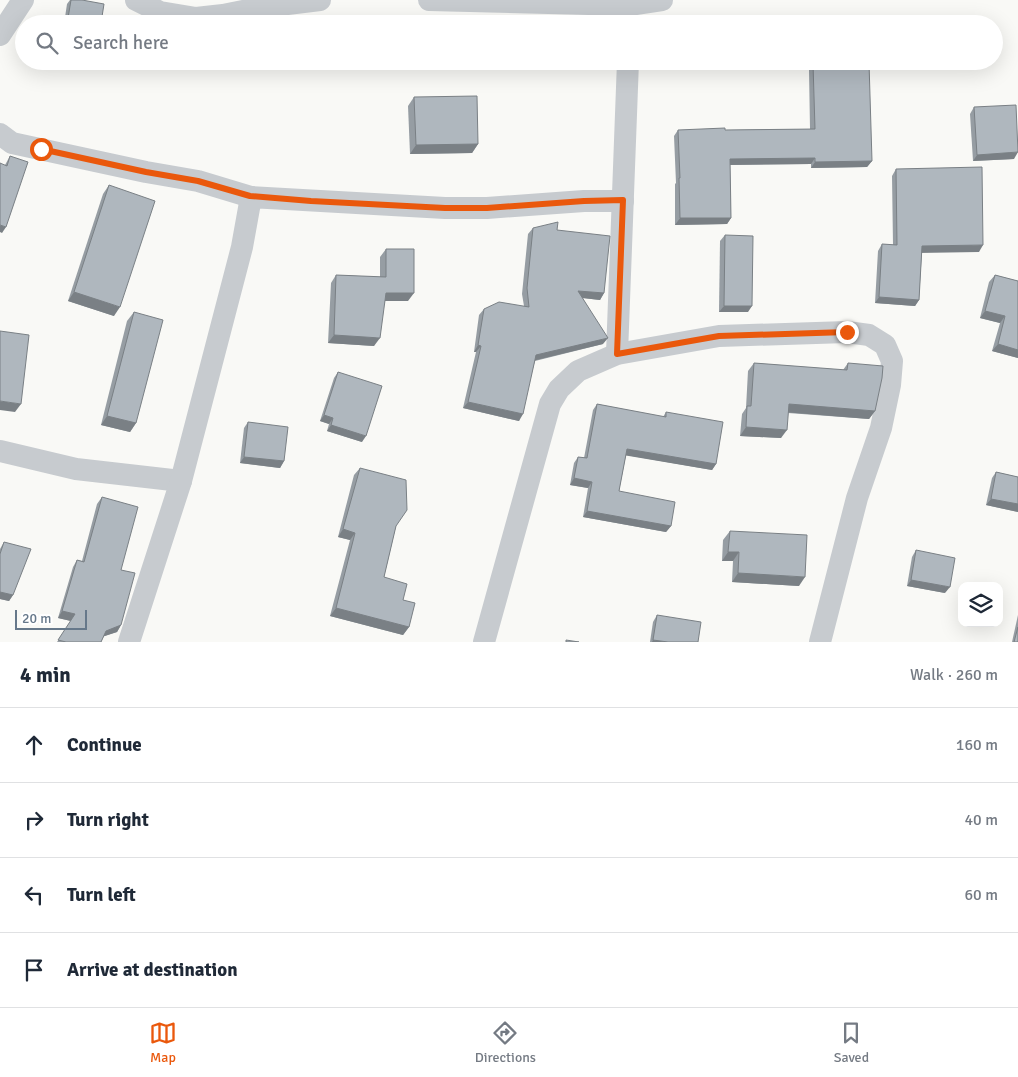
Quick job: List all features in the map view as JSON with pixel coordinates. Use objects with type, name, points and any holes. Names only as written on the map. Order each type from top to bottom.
[{"type":"street","points":[[0,35],[22,0]]},
{"type":"street","points":[[136,0],[160,12],[178,15]]},
{"type":"street","points":[[223,15],[263,7],[320,0]]},
{"type":"street","points":[[429,0],[629,14],[662,0]]},
{"type":"street","points":[[617,354],[628,70]]},
{"type":"street","points":[[0,134],[12,143],[136,170],[198,181],[250,196],[445,208],[487,208],[623,200]]},
{"type":"street","points":[[129,642],[181,481],[242,247],[250,196]]},
{"type":"street","points":[[484,642],[550,404],[559,389],[578,371],[617,354],[719,336],[847,332],[869,335],[885,345],[892,361],[890,385],[882,428],[856,498],[820,642]]},
{"type":"street","points":[[0,451],[76,469],[181,481]]},
{"type":"building","points":[[71,0],[104,4],[102,15],[68,15]]},
{"type":"building","points":[[813,70],[869,70],[872,161],[815,162],[815,158],[730,159],[731,218],[680,218],[678,130],[725,128],[725,130],[815,129]]},
{"type":"building","points":[[477,96],[478,144],[416,145],[414,97]]},
{"type":"building","points":[[1016,105],[1018,152],[977,155],[974,107]]},
{"type":"building","points":[[10,156],[28,162],[6,227],[0,225],[0,163],[7,166]]},
{"type":"building","points":[[982,167],[983,245],[922,246],[919,300],[879,297],[882,244],[897,245],[896,169]]},
{"type":"building","points":[[109,185],[155,201],[120,307],[74,292]]},
{"type":"building","points":[[558,222],[557,230],[610,236],[604,293],[578,291],[608,338],[536,355],[523,414],[468,402],[481,346],[478,345],[484,309],[499,302],[529,307],[527,288],[533,228]]},
{"type":"building","points":[[725,235],[753,236],[752,306],[724,306]]},
{"type":"building","points":[[386,249],[414,249],[414,293],[386,293],[380,338],[334,335],[336,275],[386,277]]},
{"type":"building","points":[[995,275],[1018,281],[1018,350],[998,344],[1005,316],[985,311]]},
{"type":"building","points":[[134,312],[163,320],[136,423],[107,416]]},
{"type":"building","points":[[0,331],[29,335],[21,404],[0,401]]},
{"type":"building","points":[[754,363],[847,370],[848,363],[883,366],[875,411],[789,404],[787,430],[746,427],[747,406],[751,406]]},
{"type":"building","points":[[338,372],[382,386],[366,436],[331,425],[333,418],[324,415]]},
{"type":"building","points":[[597,404],[666,417],[666,412],[723,422],[716,464],[627,449],[619,491],[675,502],[671,526],[587,511],[592,482],[574,478],[578,457],[587,458]]},
{"type":"building","points":[[248,422],[288,427],[284,461],[244,457]]},
{"type":"building","points":[[360,468],[406,480],[407,510],[396,526],[384,577],[407,584],[403,600],[415,603],[409,627],[336,608],[355,533],[343,529]]},
{"type":"building","points":[[996,472],[1018,477],[1018,504],[991,499]]},
{"type":"building","points":[[102,497],[138,507],[121,570],[135,573],[121,625],[106,631],[101,642],[66,642],[58,640],[75,614],[62,611],[77,560],[84,562]]},
{"type":"building","points":[[730,531],[807,535],[805,577],[738,573],[739,552],[728,552]]},
{"type":"building","points":[[4,542],[31,549],[13,595],[0,592],[0,554]]},
{"type":"building","points":[[916,550],[955,558],[950,587],[911,580]]},
{"type":"building","points":[[657,615],[701,622],[698,642],[653,640]]},
{"type":"building","points":[[1018,627],[1018,642],[1014,642]]},
{"type":"route","points":[[41,149],[146,172],[198,181],[250,196],[445,208],[487,208],[623,200],[617,354],[719,336],[847,332]]}]
